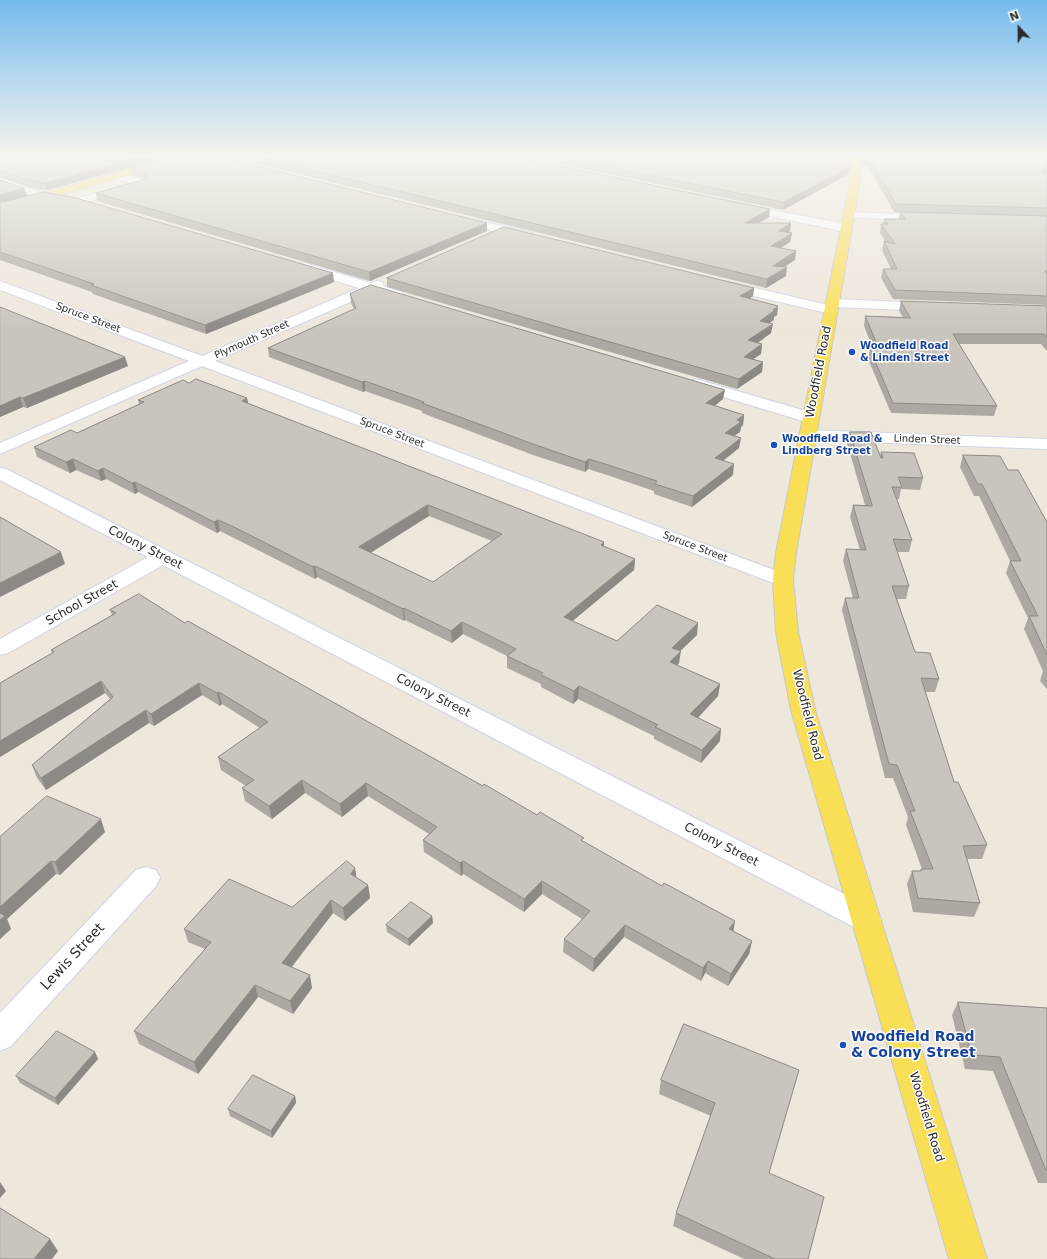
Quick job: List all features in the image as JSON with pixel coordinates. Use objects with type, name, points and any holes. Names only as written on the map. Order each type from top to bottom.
[{"type":"main road","name":"Woodfield Road","points":[[848,215],[786,552],[783,580],[787,632],[803,710],[968,1259]]},
{"type":"street","points":[[799,215],[847,222],[938,218]]},
{"type":"street","points":[[450,217],[542,240]]},
{"type":"street","points":[[481,240],[503,230]]},
{"type":"street","points":[[290,263],[410,298]]},
{"type":"street","name":"Plymouth Street","points":[[0,449],[394,278]]},
{"type":"street","points":[[710,281],[832,306],[944,307]]},
{"type":"street","name":"Spruce Street","points":[[0,285],[783,580]]},
{"type":"street","name":"Linden Street","points":[[684,380],[808,427],[1047,444]]},
{"type":"street","name":"Colony Street","points":[[0,473],[866,919]]},
{"type":"street","name":"School Street","points":[[0,648],[163,557]]},
{"type":"street","name":"Lewis Street","points":[[0,1036],[146,878]]},
{"type":"building","points":[[0,215],[133,215],[333,273],[205,325],[91,285],[94,284],[0,252]]},
{"type":"building","points":[[171,215],[454,215],[487,223],[369,272]]},
{"type":"building","points":[[499,215],[760,215],[745,223],[791,223],[779,231],[792,233],[771,246],[796,251],[773,266],[787,267],[767,279]]},
{"type":"building","points":[[902,215],[1047,216],[1047,271],[1045,271],[1047,274],[1047,296],[895,290],[883,269],[897,269],[884,241],[895,244],[881,224],[888,224],[884,219],[905,219]]},
{"type":"building","points":[[504,227],[754,288],[740,296],[778,306],[760,321],[773,324],[748,340],[762,344],[744,357],[763,362],[739,379],[387,278]]},
{"type":"building","points":[[371,285],[725,390],[706,403],[744,415],[737,420],[741,422],[725,433],[741,438],[715,458],[734,464],[693,496],[655,484],[657,481],[605,464],[589,459],[585,462],[533,444],[422,403],[424,402],[365,381],[362,382],[268,348],[356,308],[350,294]]},
{"type":"building","points":[[901,301],[1047,306],[1047,338],[1044,334],[953,334],[997,406],[893,403],[870,349],[879,349],[865,316],[910,318]]},
{"type":"building","points":[[0,307],[125,357],[0,406]]},
{"type":"building","points":[[196,379],[247,398],[242,401],[604,542],[601,545],[635,559],[564,617],[617,641],[657,605],[698,623],[672,648],[681,651],[670,662],[720,684],[690,714],[721,729],[702,750],[655,727],[658,725],[579,686],[574,691],[541,675],[543,673],[507,656],[516,649],[462,622],[451,631],[315,566],[313,567],[234,527],[218,520],[214,522],[135,482],[132,483],[103,468],[98,471],[73,459],[66,462],[34,447],[71,430],[77,433],[144,402],[138,400],[183,380],[189,383]],"holes":[[[428,505],[502,534],[433,582],[359,547]]]},
{"type":"building","points":[[850,432],[871,432],[881,458],[883,458],[881,452],[914,453],[923,478],[898,477],[902,487],[892,487],[912,540],[893,539],[909,586],[892,586],[915,652],[930,653],[939,679],[921,678],[954,782],[958,782],[987,845],[963,846],[980,903],[918,898],[912,871],[933,869],[910,811],[915,811],[897,765],[889,764],[845,598],[859,598],[846,549],[866,550],[853,505],[872,506]]},
{"type":"building","points":[[963,455],[1000,456],[1008,470],[1018,470],[1047,522],[1047,655],[1029,616],[1038,616],[1010,561],[1021,561],[982,484],[978,484]]},
{"type":"building","points":[[0,517],[61,552],[0,583]]},
{"type":"building","points":[[139,594],[185,623],[188,621],[483,786],[484,784],[537,815],[540,812],[584,838],[581,840],[662,886],[664,883],[735,921],[729,929],[752,941],[731,974],[708,961],[703,968],[625,925],[594,959],[564,939],[590,911],[542,881],[524,899],[463,861],[460,863],[423,840],[437,827],[366,783],[340,804],[302,780],[269,806],[242,788],[254,780],[218,757],[268,722],[219,692],[217,693],[199,683],[151,714],[146,710],[41,778],[32,765],[113,697],[101,681],[0,741],[0,683],[54,652],[51,650],[116,613],[110,610]]},
{"type":"building","points":[[47,796],[101,819],[55,862],[51,861],[0,907],[0,837]]},
{"type":"building","points":[[347,861],[355,868],[351,874],[368,885],[343,908],[331,900],[282,963],[310,975],[290,1001],[255,985],[194,1062],[134,1031],[211,942],[184,929],[229,879],[292,907]]},
{"type":"building","points":[[411,902],[432,916],[408,939],[386,925]]},
{"type":"building","points":[[0,913],[5,916],[0,920]]},
{"type":"building","points":[[958,1002],[1047,1008],[1047,1170],[1000,1057],[972,1055]]},
{"type":"building","points":[[684,1024],[799,1070],[769,1173],[824,1197],[808,1259],[775,1259],[676,1213],[715,1103],[661,1080]]},
{"type":"building","points":[[57,1031],[95,1052],[55,1098],[16,1076]]},
{"type":"building","points":[[253,1075],[295,1096],[271,1131],[228,1109]]},
{"type":"building","points":[[0,1208],[50,1239],[34,1259],[0,1259]]},
{"type":"place","name":"Woodfield Road & Linden Street","points":[[852,352]]},
{"type":"place","name":"Woodfield Road & Lindberg Street","points":[[774,445]]},
{"type":"place","name":"Woodfield Road & Colony Street","points":[[843,1045]]}]
